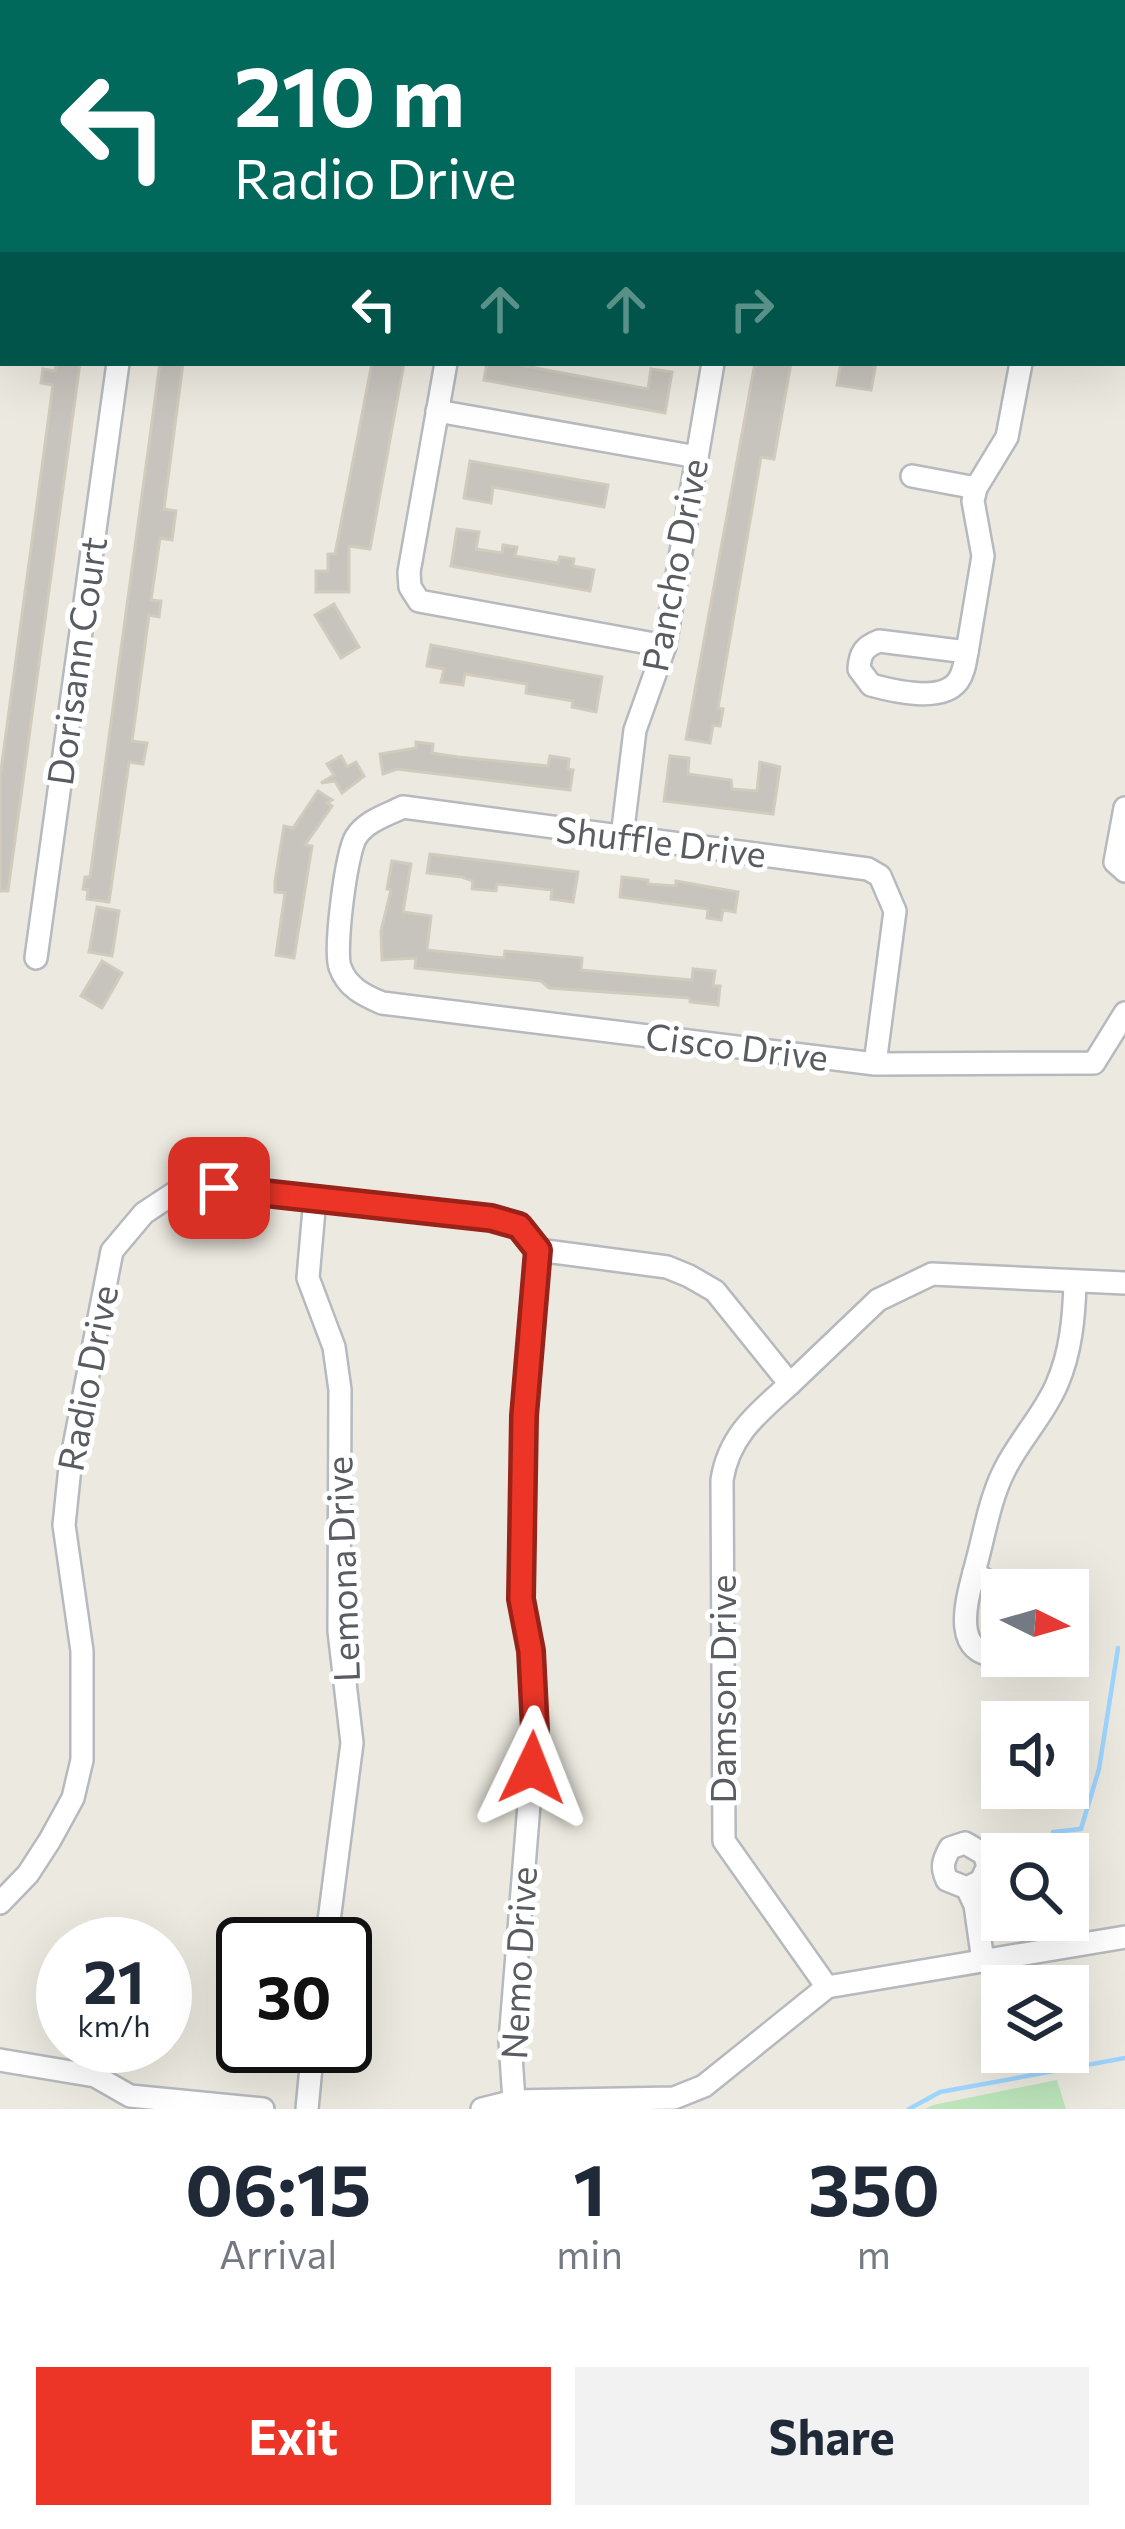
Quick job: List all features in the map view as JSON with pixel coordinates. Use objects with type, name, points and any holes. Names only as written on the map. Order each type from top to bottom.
[{"type":"street","name":"Dorisann Court","points":[[36,958],[118,366]]},
{"type":"street","points":[[445,366],[409,572],[410,587],[419,601],[665,646]]},
{"type":"street","name":"Pancho Drive","points":[[622,837],[635,730],[665,646],[712,366]]},
{"type":"street","points":[[967,652],[878,641],[863,649],[859,669],[863,678],[879,688],[937,692],[957,684],[967,652],[983,556],[974,516],[976,488],[1007,437],[1020,366]]},
{"type":"street","points":[[437,411],[697,457]]},
{"type":"street","points":[[913,476],[976,488]]},
{"type":"street","name":"Shuffle Drive","points":[[382,1003],[360,994],[347,981],[337,952],[353,840],[366,825],[403,807],[868,869],[880,876],[896,911],[875,1064]]},
{"type":"street","points":[[1125,808],[1115,862],[1125,872]]},
{"type":"street","name":"Cisco Drive","points":[[382,1003],[875,1064],[1094,1064],[1125,1012]]},
{"type":"street","name":"Radio Drive","points":[[0,1904],[50,1840],[73,1798],[82,1760],[82,1651],[64,1525],[70,1467],[112,1251],[144,1213],[179,1190],[219,1188],[491,1218],[519,1226],[538,1250],[668,1267],[689,1276],[715,1291],[790,1384]]},
{"type":"street","name":"Lemona Drive","points":[[315,1198],[308,1278],[334,1347],[340,1390],[339,1631],[352,1743],[329,1917]]},
{"type":"street","name":"Nemo Drive","points":[[514,2101],[510,2041],[535,1730],[531,1651],[521,1599],[524,1416],[538,1250]]},
{"type":"street","points":[[790,1384],[878,1300],[932,1274],[1125,1283]]},
{"type":"street","points":[[981,1651],[970,1644],[964,1624],[967,1593],[1003,1473],[1059,1379],[1071,1334],[1075,1283]]},
{"type":"street","name":"Damson Drive","points":[[790,1384],[741,1430],[726,1454],[724,1467],[724,1841],[827,1987]]},
{"type":"street","points":[[974,1572],[981,1577]]},
{"type":"street","points":[[967,1888],[975,1905],[983,1961]]},
{"type":"street","points":[[482,2109],[514,2101],[674,2098],[704,2086],[827,1987],[1125,1937]]},
{"type":"street","points":[[0,2060],[95,2076],[130,2096],[262,2109]]},
{"type":"street","points":[[307,2109],[311,2073]]},
{"type":"green space","points":[[1057,2080],[1066,2109],[925,2109],[933,2105]]},
{"type":"building","points":[[56,366],[80,366],[8,891],[0,891],[0,778],[53,385],[41,383],[43,369],[55,371]]},
{"type":"building","points":[[160,366],[183,366],[164,509],[176,511],[172,540],[160,538],[151,600],[161,601],[159,617],[149,615],[132,741],[147,743],[143,764],[129,762],[109,902],[87,899],[88,890],[83,889],[85,877],[90,877]]},
{"type":"building","points":[[371,366],[403,366],[370,549],[349,546],[349,592],[316,592],[316,571],[328,571],[328,554],[335,554]]},
{"type":"building","points":[[486,366],[525,366],[648,389],[651,369],[672,372],[665,413],[484,380]]},
{"type":"building","points":[[754,366],[790,366],[774,459],[761,457],[718,708],[723,709],[720,726],[713,725],[710,743],[686,739]]},
{"type":"building","points":[[840,366],[875,366],[871,390],[837,385]]},
{"type":"building","points":[[470,461],[608,485],[604,507],[493,487],[491,503],[464,498]]},
{"type":"building","points":[[457,529],[479,532],[476,549],[502,553],[503,545],[517,547],[515,556],[558,563],[560,557],[574,559],[573,566],[594,570],[590,591],[451,566]]},
{"type":"building","points":[[334,604],[359,647],[341,658],[315,615]]},
{"type":"building","points":[[431,645],[602,677],[596,712],[572,707],[573,701],[526,693],[527,684],[465,674],[463,685],[441,682],[444,669],[427,666]]},
{"type":"building","points":[[416,742],[433,744],[432,753],[458,757],[548,766],[550,756],[569,759],[568,769],[573,770],[570,790],[397,769],[383,774],[380,754],[416,748]]},
{"type":"building","points":[[341,756],[347,767],[356,762],[364,776],[342,793],[335,781],[321,783],[334,775],[327,764]]},
{"type":"building","points":[[670,756],[689,758],[688,774],[731,780],[732,789],[757,791],[760,762],[780,767],[773,814],[664,801]]},
{"type":"building","points":[[318,791],[332,800],[327,803],[332,806],[305,845],[312,846],[294,958],[276,955],[285,893],[275,892],[275,881],[284,826],[293,828]]},
{"type":"building","points":[[430,854],[578,872],[573,902],[551,899],[552,890],[497,884],[496,891],[472,889],[473,881],[462,877],[427,873]]},
{"type":"building","points":[[392,861],[411,864],[403,912],[431,916],[427,950],[504,958],[505,951],[582,958],[581,970],[692,980],[693,969],[715,971],[713,986],[720,986],[718,1005],[690,1002],[690,998],[549,988],[541,981],[415,968],[416,958],[382,960],[381,931]]},
{"type":"building","points":[[622,877],[648,880],[648,884],[676,886],[676,881],[738,892],[735,912],[723,910],[721,920],[707,918],[708,909],[620,897]]},
{"type":"building","points":[[97,907],[119,911],[112,956],[89,952]]},
{"type":"building","points":[[102,961],[122,973],[102,1008],[81,996]]},
{"type":"waterway","points":[[1053,1832],[1081,1829],[1099,1769],[1118,1648]]},
{"type":"waterway","points":[[909,2109],[940,2092],[1125,2058]]},
{"type":"route","points":[[219,1188],[491,1218],[519,1226],[538,1250],[524,1416],[521,1599],[531,1651],[532,1768]]}]
